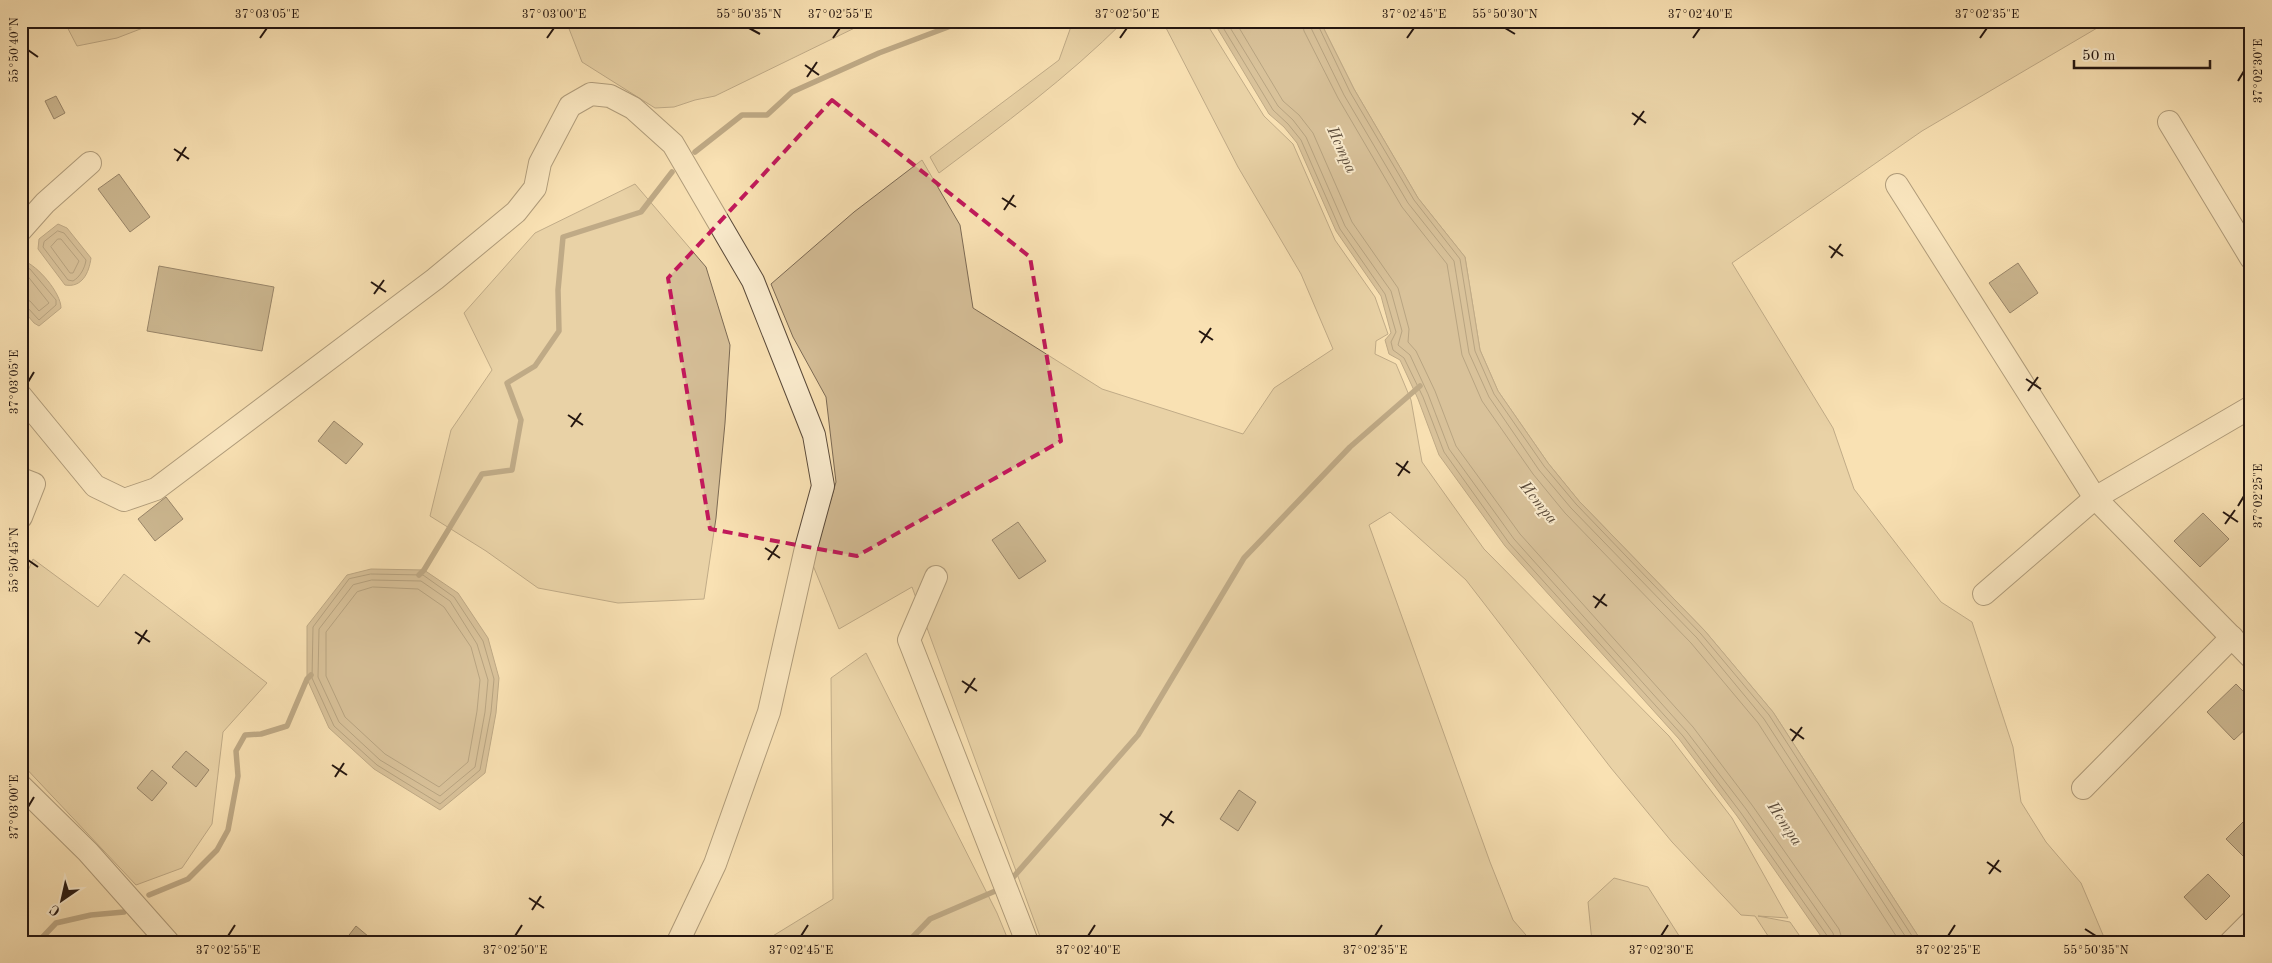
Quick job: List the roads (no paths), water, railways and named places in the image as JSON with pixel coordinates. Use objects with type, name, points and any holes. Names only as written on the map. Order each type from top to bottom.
[{"type":"street","points":[[21,396],[95,486],[124,500],[156,489],[434,279],[516,212],[535,188],[540,162],[570,106],[591,94],[610,96],[633,108],[673,144],[753,281],[814,435],[823,486],[806,548],[769,712],[715,864],[678,942]]},
{"type":"street","points":[[2169,122],[2251,258]]},
{"type":"street","points":[[21,230],[45,203],[90,164]]},
{"type":"street","points":[[1897,186],[2095,498],[2251,657]]},
{"type":"street","points":[[1984,594],[2095,498],[2248,414]]},
{"type":"street","points":[[21,479],[34,484],[21,517]]},
{"type":"street","points":[[936,577],[909,640],[1027,942]]},
{"type":"street","points":[[2083,788],[2232,637]]},
{"type":"street","points":[[21,786],[88,852],[168,942]]},
{"type":"street","points":[[2231,942],[2251,922]]},
{"type":"water","name":"Истра","points":[[1213,21],[1320,21],[1354,89],[1418,198],[1465,257],[1480,350],[1498,391],[1548,463],[1579,501],[1705,631],[1773,712],[1922,942],[1825,942],[1737,816],[1679,739],[1505,546],[1439,455],[1418,399],[1400,360],[1389,354],[1385,340],[1391,333],[1381,296],[1336,231],[1297,143],[1284,127],[1269,114]]},
{"type":"water","points":[[58,224],[67,228],[91,258],[84,278],[76,284],[65,285],[38,249],[39,239]]},
{"type":"water","points":[[24,261],[42,274],[53,288],[60,302],[61,308],[39,326],[21,308],[21,263]]},
{"type":"water","points":[[371,569],[424,570],[458,593],[488,638],[499,678],[496,713],[485,773],[440,810],[374,769],[329,728],[307,679],[307,626],[347,575]]},
{"type":"waterway","points":[[695,152],[742,115],[767,115],[792,92],[879,53],[964,21]]},
{"type":"waterway","points":[[419,575],[424,570],[482,474],[512,470],[521,420],[507,383],[535,366],[559,331],[558,290],[563,237],[641,212],[672,172]]},
{"type":"waterway","points":[[1009,882],[1138,735],[1244,558],[1350,447],[1420,386]]},
{"type":"waterway","points":[[149,895],[188,879],[217,850],[228,830],[238,776],[236,751],[245,735],[261,734],[287,726],[307,679],[311,675]]},
{"type":"waterway","points":[[908,942],[930,919],[1000,889]]},
{"type":"waterway","points":[[38,942],[56,923],[91,915],[124,912]]}]
